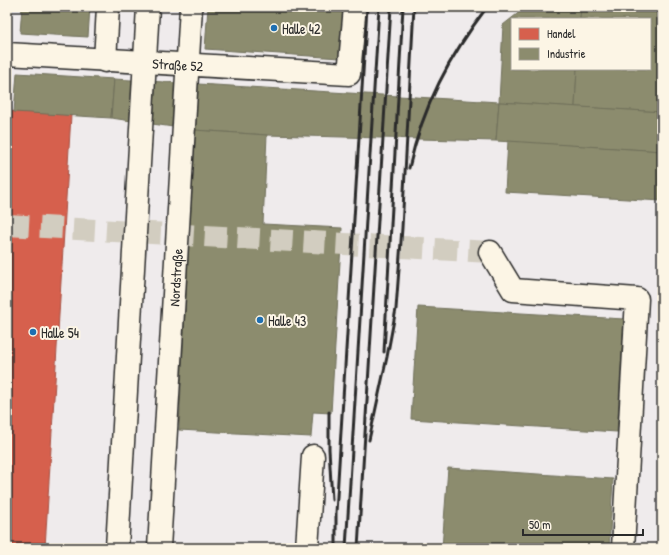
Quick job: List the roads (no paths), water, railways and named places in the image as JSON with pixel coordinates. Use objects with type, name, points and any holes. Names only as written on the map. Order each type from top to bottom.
[{"type":"street","points":[[105,61],[108,7]]},
{"type":"street","points":[[117,548],[148,7]]},
{"type":"street","name":"Nordstraße","points":[[159,548],[191,7]]},
{"type":"street","name":"Straße 52","points":[[7,54],[188,66],[349,74],[354,7]]},
{"type":"street","points":[[490,252],[513,290],[637,299],[623,548]]},
{"type":"street","points":[[307,548],[313,456]]},
{"type":"tunnel","points":[[7,225],[490,252]]},
{"type":"railway","points":[[336,548],[336,513],[367,7]]},
{"type":"railway","points":[[346,548],[379,7]]},
{"type":"railway","points":[[358,548],[391,7]]},
{"type":"railway","points":[[384,352],[403,7]]},
{"type":"railway","points":[[369,440],[396,309],[414,7]]},
{"type":"railway","points":[[409,168],[422,124],[439,83],[449,64],[487,7]]},
{"type":"railway","points":[[329,412],[329,449],[332,500]]},
{"type":"place","name":"Halle 42","points":[[274,28]]},
{"type":"place","name":"Halle 43","points":[[260,320]]},
{"type":"place","name":"Halle 54","points":[[33,332]]}]
